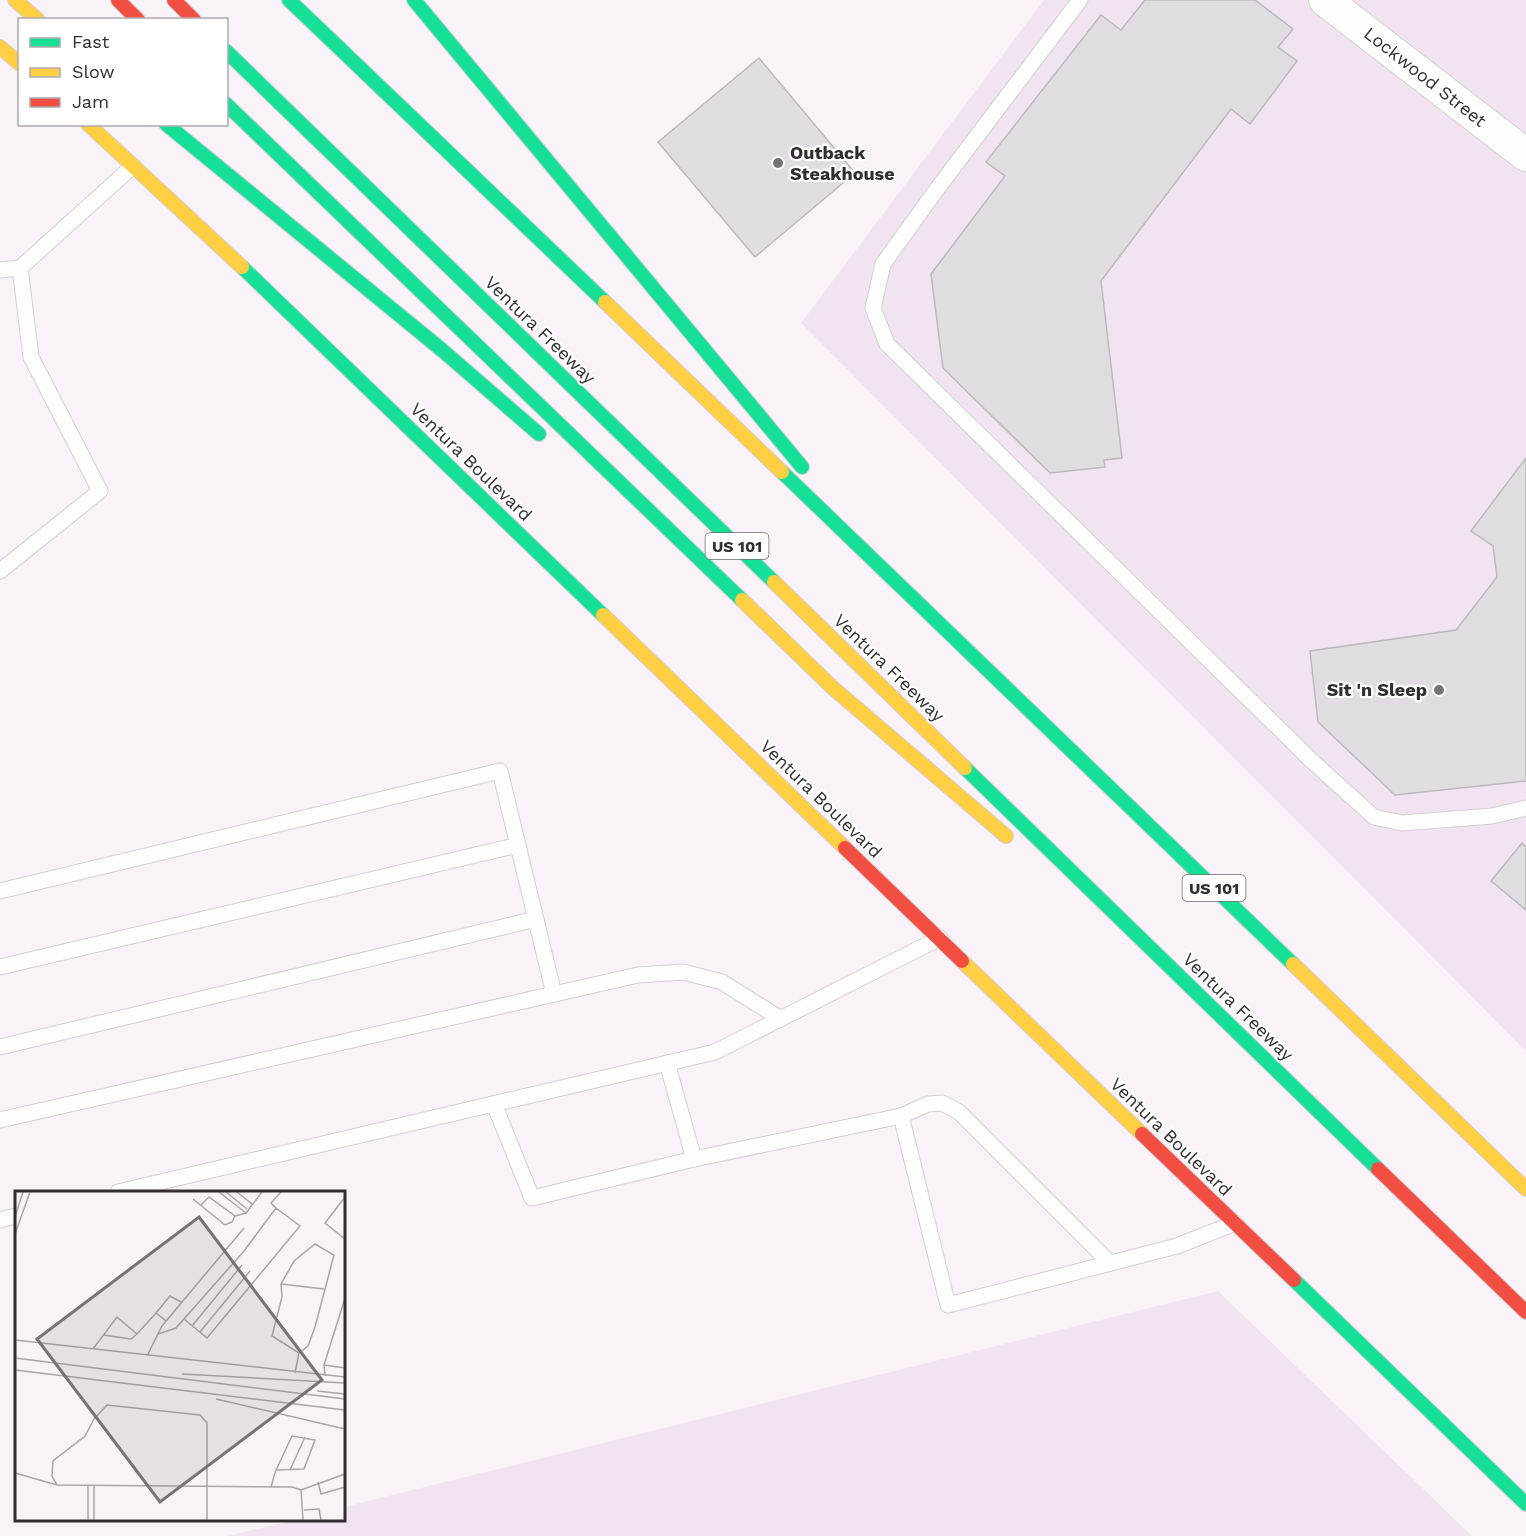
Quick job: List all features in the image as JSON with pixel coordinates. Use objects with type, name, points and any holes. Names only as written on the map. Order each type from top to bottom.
[{"type":"main road","points":[[15,0],[36,18]]},
{"type":"main road","points":[[118,0],[136,18]]},
{"type":"main road","points":[[174,0],[192,18]]},
{"type":"main road","name":"US 101","points":[[289,0],[1526,1189]]},
{"type":"main road","points":[[414,0],[812,479]]},
{"type":"main road","points":[[0,47],[18,62]]},
{"type":"main road","name":"Ventura Freeway","points":[[228,53],[1526,1312]]},
{"type":"main road","points":[[228,106],[833,688]]},
{"type":"main road","name":"Ventura Boulevard","points":[[90,126],[233,258],[1526,1504]]},
{"type":"main road","points":[[168,126],[442,350],[548,442]]},
{"type":"main road","points":[[827,498],[903,588]]},
{"type":"main road","points":[[646,526],[1013,842]]},
{"type":"main road","points":[[1085,903],[1248,1042]]},
{"type":"street","name":"Lockwood Street","points":[[1324,0],[1526,155]]},
{"type":"lane","points":[[1080,0],[883,264],[873,308],[887,344],[1314,764],[1374,817],[1402,823],[1492,816],[1526,808]]},
{"type":"lane","points":[[0,270],[20,268],[133,166]]},
{"type":"lane","points":[[0,571],[100,491],[31,357],[20,268]]},
{"type":"lane","points":[[0,891],[500,771],[554,994]]},
{"type":"lane","points":[[0,967],[518,845]]},
{"type":"lane","points":[[0,1047],[536,919]]},
{"type":"lane","points":[[122,1191],[715,1052],[940,938]]},
{"type":"lane","points":[[0,1120],[638,975],[683,972],[722,982],[781,1019]]},
{"type":"lane","points":[[667,1063],[694,1159]]},
{"type":"lane","points":[[494,1104],[532,1198],[694,1159],[901,1116],[928,1104],[942,1103],[958,1112],[1110,1263]]},
{"type":"lane","points":[[901,1116],[948,1305],[1177,1246],[1235,1223]]},
{"type":"lane","points":[[0,1220],[15,1216]]},
{"type":"shaded area","points":[[1044,0],[1526,0],[1526,1051],[801,323]]},
{"type":"shaded area","points":[[1218,1291],[1472,1536],[228,1536],[291,1521],[345,1521],[345,1507]]},
{"type":"building","points":[[1145,0],[1255,0],[1293,29],[1278,47],[1297,61],[1250,124],[1231,109],[1101,281],[1122,458],[1104,460],[1105,467],[1050,473],[943,368],[931,274],[1005,176],[986,162],[1101,15],[1121,30]]},
{"type":"building","points":[[759,58],[855,173],[755,257],[658,142]]},
{"type":"building","points":[[1526,458],[1526,781],[1395,795],[1318,722],[1310,651],[1456,630],[1497,577],[1493,546],[1471,531]]},
{"type":"building","points":[[1522,843],[1526,847],[1526,910],[1491,881]]},
{"type":"traffic: fast","points":[[289,0],[605,302]]},
{"type":"traffic: fast","points":[[414,0],[802,467]]},
{"type":"traffic: fast","points":[[228,53],[774,582]]},
{"type":"traffic: fast","points":[[228,106],[742,600]]},
{"type":"traffic: fast","points":[[168,126],[442,350],[539,434]]},
{"type":"traffic: fast","points":[[242,267],[603,615]]},
{"type":"traffic: fast","points":[[782,472],[1293,964]]},
{"type":"traffic: fast","points":[[965,768],[1378,1169]]},
{"type":"traffic: fast","points":[[1294,1280],[1526,1504]]},
{"type":"traffic: slow","points":[[15,0],[36,18]]},
{"type":"traffic: slow","points":[[0,47],[18,62]]},
{"type":"traffic: slow","points":[[90,126],[242,267]]},
{"type":"traffic: slow","points":[[605,302],[782,472]]},
{"type":"traffic: slow","points":[[774,582],[965,768]]},
{"type":"traffic: slow","points":[[742,600],[833,688],[1006,836]]},
{"type":"traffic: slow","points":[[603,615],[845,848]]},
{"type":"traffic: slow","points":[[962,961],[1142,1134]]},
{"type":"traffic: slow","points":[[1293,964],[1526,1189]]},
{"type":"traffic: jam","points":[[118,0],[136,18]]},
{"type":"traffic: jam","points":[[174,0],[192,18]]},
{"type":"traffic: jam","points":[[845,848],[962,961]]},
{"type":"traffic: jam","points":[[1142,1134],[1294,1280]]},
{"type":"traffic: jam","points":[[1378,1169],[1526,1312]]},
{"type":"place","name":"Outback Steakhouse","points":[[778,163]]},
{"type":"place","name":"Sit 'n Sleep","points":[[1439,690]]}]
